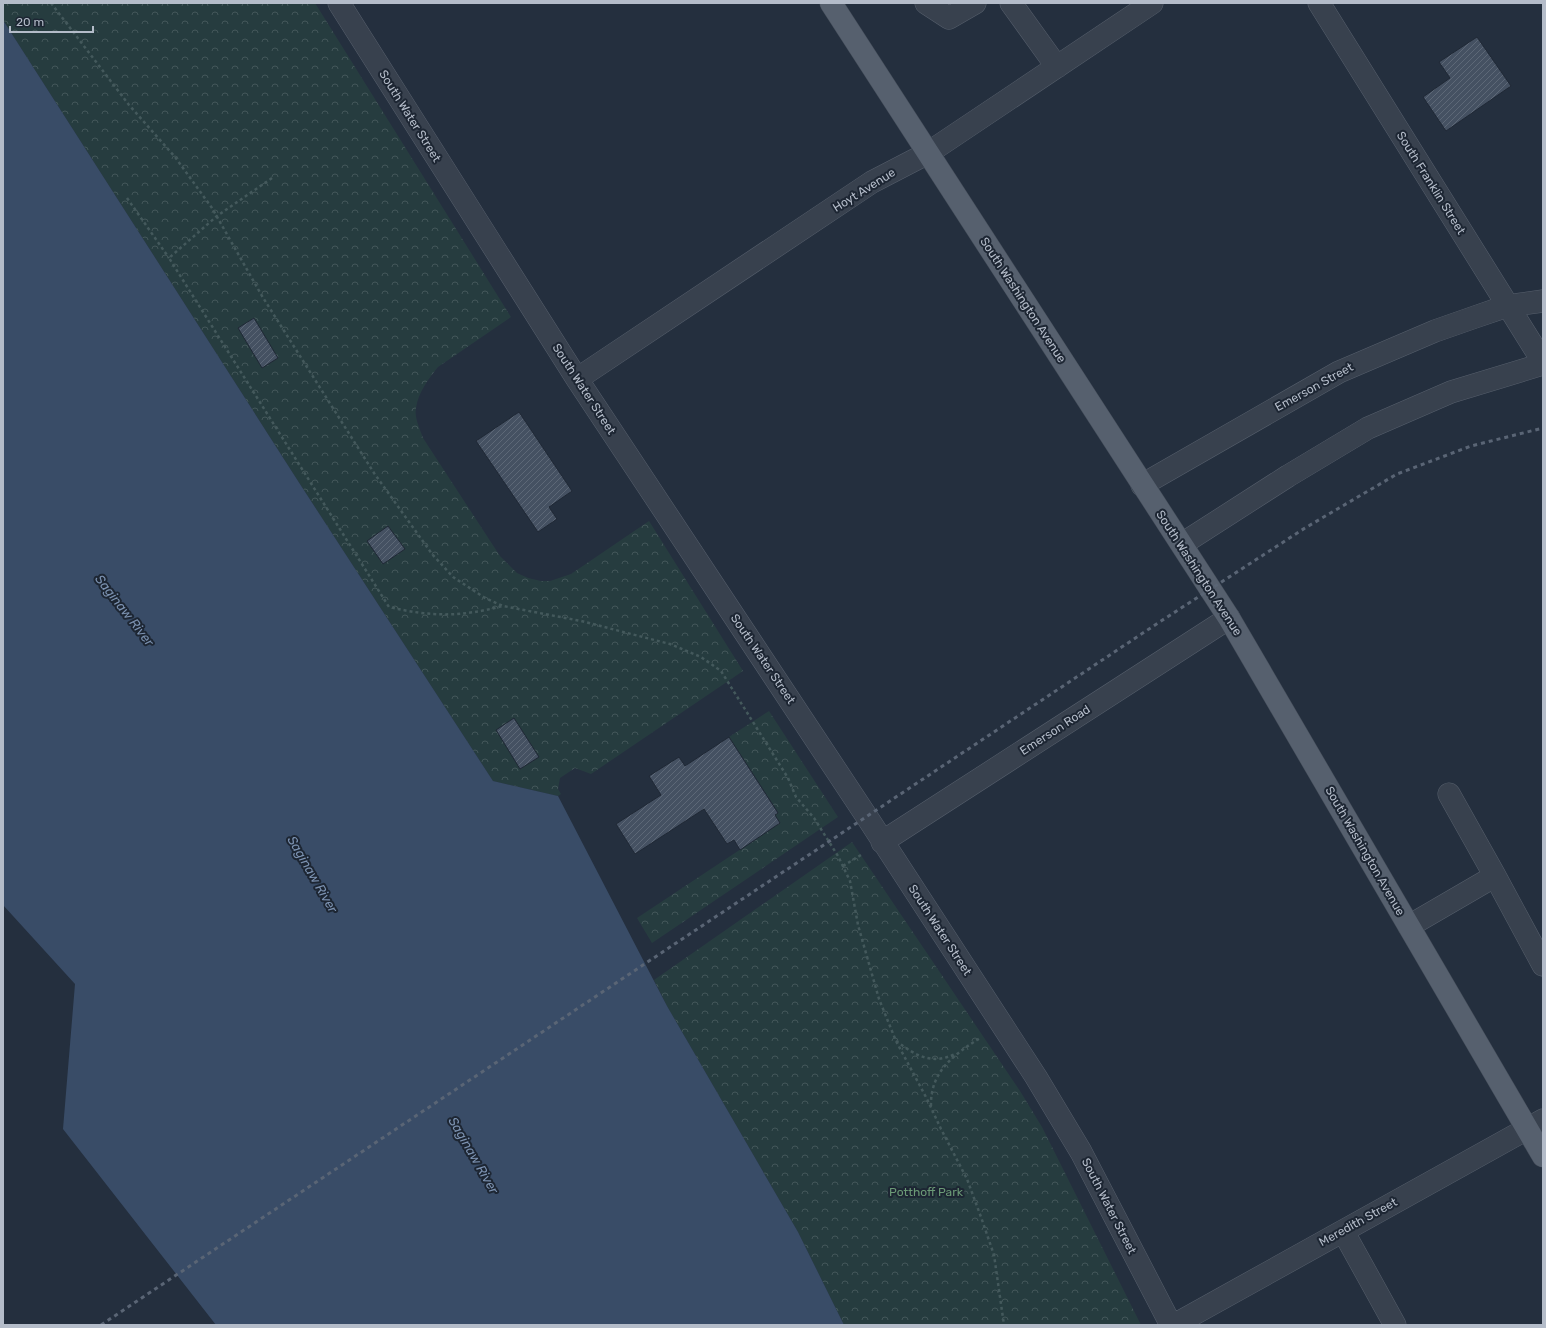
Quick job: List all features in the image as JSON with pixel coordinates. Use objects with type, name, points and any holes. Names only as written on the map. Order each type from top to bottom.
[{"type":"main road","name":"South Washington Avenue","points":[[831,3],[1229,618],[1409,926],[1535,1124],[1543,1156]]},
{"type":"street","name":"South Water Street","points":[[339,3],[577,379],[1036,1077],[1082,1152],[1170,1325]]},
{"type":"street","points":[[926,3],[949,18],[975,3]]},
{"type":"street","points":[[1012,3],[1056,67]]},
{"type":"street","name":"Hoyt Avenue","points":[[577,379],[872,182],[928,153],[1152,3]]},
{"type":"street","name":"South Franklin Street","points":[[1318,3],[1543,363]]},
{"type":"street","name":"Emerson Street","points":[[1142,485],[1339,372],[1435,331],[1507,306],[1543,301]]},
{"type":"street","points":[[1182,544],[1288,476],[1368,428],[1451,392],[1543,363]]},
{"type":"street","name":"Emerson Road","points":[[882,842],[1229,618]]},
{"type":"street","points":[[1449,794],[1543,965]]},
{"type":"street","points":[[1409,926],[1495,876]]},
{"type":"street","name":"Meredith Street","points":[[1174,1325],[1535,1124]]},
{"type":"street","points":[[1343,1231],[1395,1325]]},
{"type":"path","points":[[51,3],[129,105],[175,157],[217,216],[262,296],[374,473],[428,548],[454,577],[485,598],[503,606],[581,621],[670,644],[701,657],[721,671],[788,778],[796,797],[814,818],[838,856],[850,881],[858,925],[870,973],[896,1041],[932,1108],[967,1179],[981,1217],[994,1255],[1004,1325]]},
{"type":"path","points":[[169,258],[217,216],[272,178]]},
{"type":"path","points":[[127,198],[169,258],[389,607],[415,613],[437,615],[464,614],[503,606]]},
{"type":"path","points":[[896,1041],[911,1053],[935,1060],[945,1058],[957,1052],[1002,1024]]},
{"type":"path","points":[[932,1108],[931,1096],[934,1083],[941,1070],[957,1052]]},
{"type":"green space","points":[[3,3],[315,3],[511,317],[438,367],[431,376],[421,391],[416,408],[417,419],[423,438],[500,556],[517,573],[528,578],[541,581],[550,581],[571,574],[649,521],[743,671],[591,774],[575,768],[560,778],[558,789],[561,794],[558,796],[493,781],[298,481],[3,20]]},
{"type":"green space","points":[[769,711],[838,817],[652,943],[637,918],[780,823],[775,815],[778,812],[729,737]]},
{"type":"green space","name":"Potthoff Park","points":[[852,842],[1020,1091],[1042,1127],[1141,1325],[844,1325],[798,1232],[667,1006],[654,980]]},
{"type":"water","name":"Saginaw River","points":[[3,20],[298,481],[493,781],[558,796],[667,1006],[798,1232],[844,1325],[216,1325],[63,1129],[75,984],[3,905]]},
{"type":"building","points":[[1477,37],[1511,86],[1446,131],[1423,97],[1450,78],[1439,62]]},
{"type":"building","points":[[254,318],[278,358],[262,368],[238,328]]},
{"type":"building","points":[[519,412],[572,491],[549,507],[557,519],[538,532],[476,441]]},
{"type":"building","points":[[388,526],[405,549],[383,564],[367,541]]},
{"type":"building","points":[[514,718],[539,757],[520,769],[496,730]]},
{"type":"building","points":[[729,737],[778,813],[775,815],[780,823],[740,850],[734,840],[727,844],[704,809],[635,854],[616,824],[661,795],[649,776],[679,757],[685,766]]},
{"type":"railway","points":[[101,1325],[1158,623],[1305,528],[1397,474],[1471,446],[1543,428]]}]
